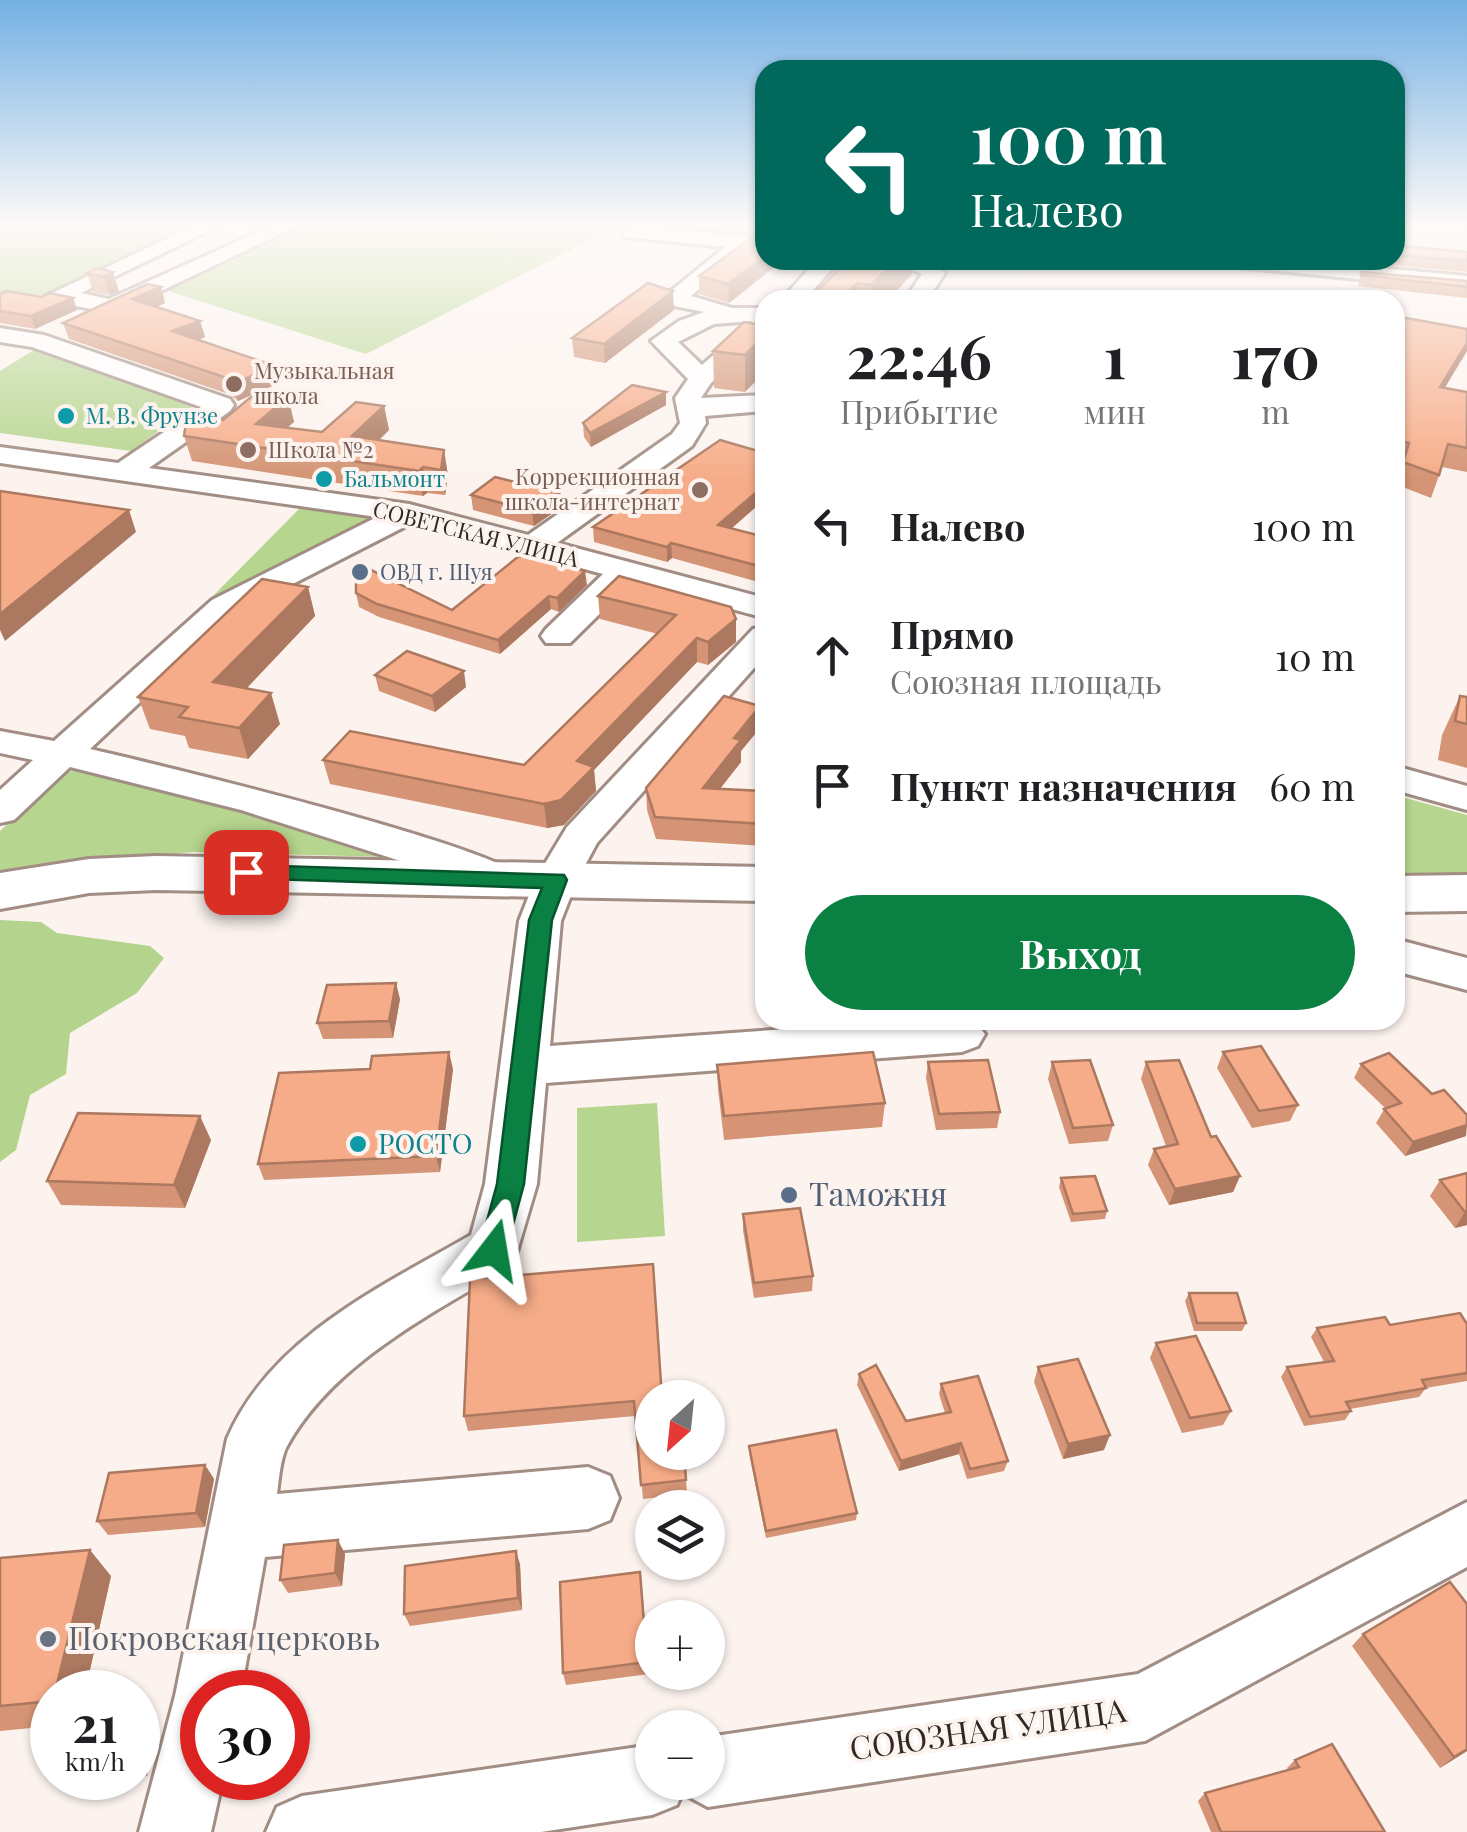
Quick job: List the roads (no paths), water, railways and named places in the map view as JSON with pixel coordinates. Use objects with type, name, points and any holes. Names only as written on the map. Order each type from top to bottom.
[{"type":"main road","points":[[0,891],[89,876],[156,873],[755,884]]},
{"type":"main road","points":[[1405,894],[1467,892]]},
{"type":"street","points":[[0,362],[36,340],[104,309]]},
{"type":"street","points":[[721,309],[755,314]]},
{"type":"street","points":[[701,378],[663,341],[688,322],[737,313]]},
{"type":"street","points":[[533,546],[682,440],[693,423],[688,398],[701,378],[755,332]]},
{"type":"street","points":[[0,334],[36,340],[221,406],[124,472]]},
{"type":"street","points":[[690,408],[755,404]]},
{"type":"street","name":"СОВЕТСКАЯ УЛИЦА","points":[[0,455],[409,513],[755,605]]},
{"type":"street","points":[[0,811],[223,607],[409,513]]},
{"type":"street","points":[[558,636],[625,571]]},
{"type":"street","points":[[530,880],[581,836],[755,647]]},
{"type":"street","points":[[0,742],[61,752],[357,828],[530,880]]},
{"type":"street","points":[[1405,781],[1467,798]]},
{"type":"street","points":[[210,1670],[257,1439],[298,1386],[362,1326],[494,1250],[510,1184],[540,920],[530,880]]},
{"type":"street","points":[[1405,958],[1467,974]]},
{"type":"street","points":[[525,1066],[962,1034]]},
{"type":"street","points":[[239,1528],[588,1498]]},
{"type":"street","name":"СОЮЗНАЯ УЛИЦА","points":[[725,1769],[1145,1706],[1467,1533]]},
{"type":"street","points":[[302,1832],[635,1783]]},
{"type":"street","points":[[175,1832],[182,1800]]},
{"type":"place","name":"Музыкальная школа","points":[[234,384]]},
{"type":"place","name":"М. В. Фрунзе","points":[[66,416]]},
{"type":"place","name":"Школа №2","points":[[248,450]]},
{"type":"place","name":"Бальмонт","points":[[324,479]]},
{"type":"place","name":"Коррекционная школа-интернат","points":[[700,490]]},
{"type":"place","name":"ОВД г. Шуя","points":[[360,572]]},
{"type":"place","name":"РОСТО","points":[[358,1144]]},
{"type":"place","name":"Таможня","points":[[789,1195]]},
{"type":"place","name":"Покровская церковь","points":[[48,1639]]}]
